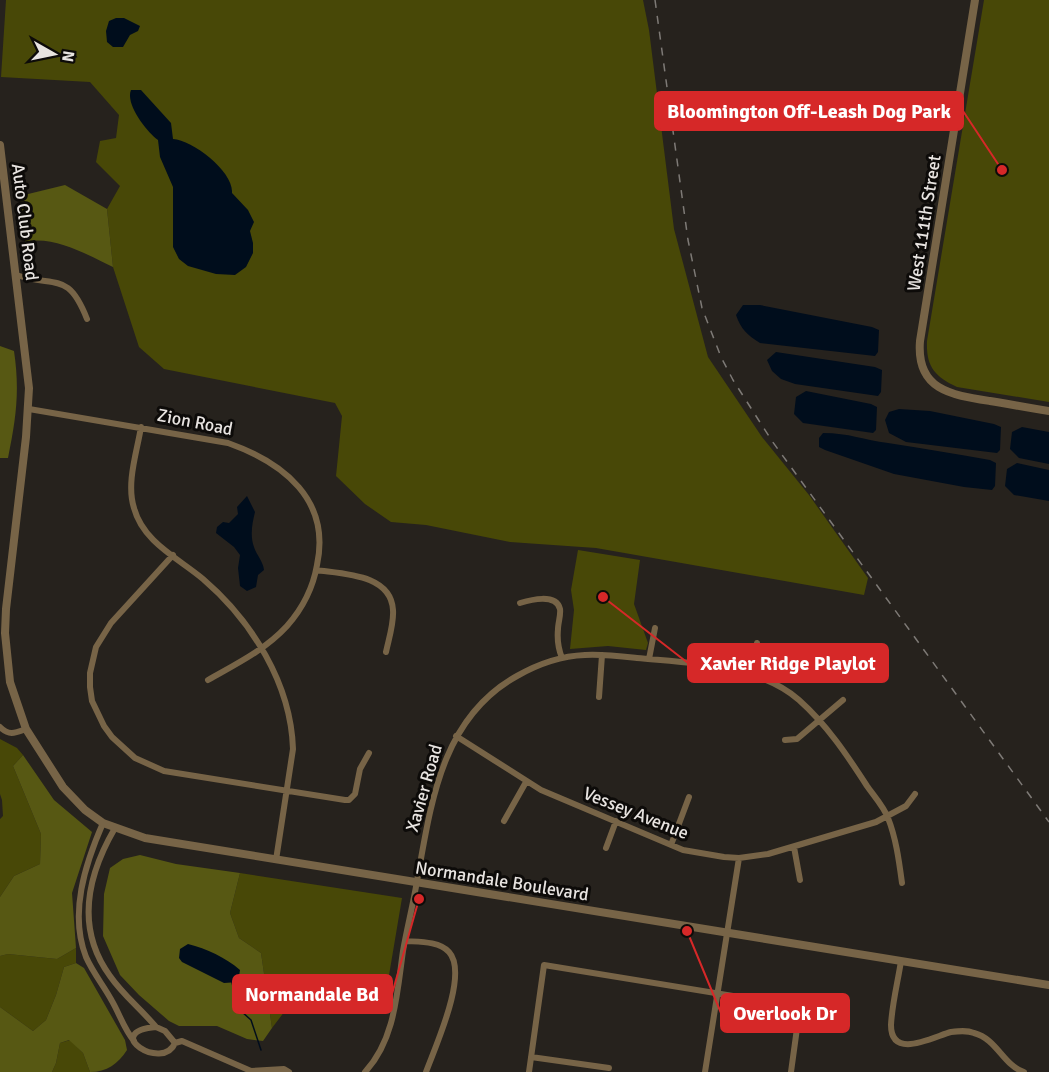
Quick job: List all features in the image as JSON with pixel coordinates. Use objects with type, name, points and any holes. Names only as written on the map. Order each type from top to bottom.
[{"type":"street","name":"West 111th Street","points":[[975,0],[919,351],[921,363],[931,381],[940,388],[960,396],[1049,411]]},
{"type":"street","name":"Auto Club Road","points":[[0,145],[26,364],[29,409],[5,633],[10,682],[26,729]]},
{"type":"street","points":[[16,275],[64,285],[76,295],[87,319]]},
{"type":"street","name":"Zion Road","points":[[29,409],[228,442],[255,454],[279,469],[306,496],[317,516],[320,538],[316,570],[299,610],[288,625],[261,649],[208,680]]},
{"type":"street","points":[[141,427],[132,482],[133,505],[141,527],[205,581],[241,620],[279,681],[290,714],[292,749],[276,860]]},
{"type":"street","points":[[172,555],[111,623],[96,647],[90,680],[92,701],[97,714],[112,737],[135,758],[149,766],[180,774],[349,800],[355,794],[360,768],[369,753]]},
{"type":"street","points":[[316,570],[369,579],[383,588],[392,602],[393,610],[386,652]]},
{"type":"street","points":[[520,603],[534,598],[558,605],[560,613],[557,640],[562,658]]},
{"type":"street","points":[[649,659],[655,628]]},
{"type":"street","points":[[750,673],[757,643]]},
{"type":"street","points":[[599,698],[602,655]]},
{"type":"street","name":"Xavier Road","points":[[365,1072],[376,1059],[387,1038],[433,801],[442,770],[456,736],[474,709],[508,681],[535,667],[562,658],[602,655],[750,673],[778,684],[820,720],[839,743],[888,816],[902,883]]},
{"type":"street","points":[[784,740],[797,740],[843,700]]},
{"type":"street","points":[[0,727],[10,734],[26,729]]},
{"type":"street","name":"Normandale Boulevard","points":[[26,729],[63,787],[85,810],[103,823],[145,838],[1049,986]]},
{"type":"street","name":"Vessey Avenue","points":[[456,736],[541,790],[692,852],[739,858],[768,854],[876,822],[906,806],[915,794]]},
{"type":"street","points":[[504,821],[526,782]]},
{"type":"street","points":[[671,844],[689,797]]},
{"type":"street","points":[[606,848],[616,821]]},
{"type":"street","points":[[103,823],[83,879],[79,906],[81,937],[86,957],[134,1041]]},
{"type":"street","points":[[115,828],[103,849],[91,885],[88,910],[93,947],[110,976],[156,1028]]},
{"type":"street","points":[[794,847],[800,880]]},
{"type":"street","points":[[705,1072],[739,858]]},
{"type":"street","points":[[405,940],[437,944],[449,951],[456,963],[448,1011],[426,1072]]},
{"type":"street","points":[[901,961],[891,1027],[897,1039],[909,1045],[952,1032],[974,1032],[993,1043],[1015,1069],[1024,1072]]},
{"type":"street","points":[[529,1072],[544,966],[783,1004],[794,1012],[798,1021],[791,1072]]},
{"type":"street","points":[[134,1052],[134,1041],[140,1033],[148,1028],[156,1028],[165,1031],[175,1043],[173,1056]]},
{"type":"street","points":[[175,1043],[182,1041],[251,1071],[284,1069],[289,1072]]},
{"type":"street","points":[[531,1057],[609,1068]]},
{"type":"shaded area","points":[[6,0],[643,0],[649,30],[674,229],[708,357],[762,437],[809,495],[868,578],[864,595],[596,548],[510,542],[426,525],[391,522],[365,504],[336,476],[342,416],[335,403],[164,369],[139,347],[113,267],[107,209],[120,186],[96,162],[100,141],[116,138],[119,115],[90,82],[1,77]]},
{"type":"shaded area","points":[[984,0],[1049,0],[1049,402],[957,387],[937,374],[928,357],[927,341]]},
{"type":"shaded area","points":[[65,185],[107,209],[113,267],[59,244],[47,241],[25,242],[20,196]]},
{"type":"shaded area","points":[[0,346],[14,351],[17,379],[16,405],[8,458],[0,458]]},
{"type":"shaded area","points":[[578,550],[640,560],[634,604],[648,643],[646,650],[608,646],[570,649],[574,610],[571,590]]},
{"type":"shaded area","points":[[0,739],[17,748],[23,755],[13,766],[41,834],[40,864],[14,876],[0,897],[0,819],[3,816],[0,794]]},
{"type":"shaded area","points":[[23,755],[54,800],[92,832],[72,893],[76,948],[57,959],[8,954],[0,956],[0,897],[14,876],[40,864],[41,834],[13,766]]},
{"type":"shaded area","points":[[140,855],[176,864],[240,873],[230,913],[239,938],[261,953],[272,1028],[263,1041],[247,1039],[217,1026],[179,1026],[169,1021],[120,975],[103,936],[104,894],[110,868],[123,859]]},
{"type":"shaded area","points":[[240,873],[402,898],[383,1011],[334,985],[308,991],[301,990],[272,1028],[261,953],[239,938],[230,913]]},
{"type":"shaded area","points":[[76,948],[76,963],[64,967],[46,1020],[33,1031],[0,1007],[0,956],[8,954],[57,959]]},
{"type":"shaded area","points":[[76,963],[84,968],[125,1040],[127,1050],[112,1066],[102,1071],[90,1072],[83,1053],[69,1040],[60,1043],[52,1072],[0,1072],[0,1007],[33,1031],[46,1020],[64,967]]},
{"type":"shaded area","points":[[70,1040],[83,1053],[90,1072],[52,1072],[60,1043]]},
{"type":"water","points":[[124,18],[140,26],[138,31],[130,35],[123,47],[113,47],[107,42],[106,31],[109,21]]},
{"type":"water","points":[[131,90],[141,90],[171,123],[173,139],[191,145],[211,158],[226,176],[232,193],[248,210],[254,222],[250,231],[253,253],[246,267],[235,275],[216,274],[188,266],[179,259],[173,247],[173,187],[160,157],[158,140],[148,131],[134,110],[131,103]]},
{"type":"water","points":[[743,305],[760,305],[872,327],[879,330],[878,352],[875,356],[760,343],[745,331],[738,320],[736,315]]},
{"type":"water","points":[[776,352],[875,367],[882,370],[881,392],[878,396],[795,384],[781,379],[772,371],[767,360]]},
{"type":"water","points":[[806,391],[877,407],[876,430],[873,433],[803,423],[794,414],[796,397]]},
{"type":"water","points":[[899,409],[930,411],[994,424],[1001,427],[1000,450],[997,453],[906,442],[889,433],[885,420],[889,412]]},
{"type":"water","points":[[1022,427],[1049,432],[1049,464],[1019,458],[1010,449],[1012,432]]},
{"type":"water","points":[[823,433],[849,435],[990,460],[996,463],[995,486],[992,490],[964,487],[894,474],[819,447],[819,438]]},
{"type":"water","points":[[1017,463],[1049,470],[1049,501],[1014,495],[1005,486],[1007,469]]},
{"type":"water","points":[[247,496],[255,512],[252,530],[253,543],[264,570],[258,575],[256,587],[247,591],[240,586],[238,568],[240,555],[234,547],[216,533],[217,527],[223,522],[229,523],[238,514],[237,507]]},
{"type":"water","points":[[188,944],[216,954],[234,965],[240,970],[238,982],[224,983],[182,962],[179,958],[180,949]]},
{"type":"waterway","points":[[232,982],[237,1004],[251,1020],[261,1050]]},
{"type":"railway","points":[[655,0],[688,240],[702,308],[721,357],[772,441],[1049,822]]},
{"type":"place","name":"Bloomington Off-Leash Dog Park","points":[[1002,170]]},
{"type":"place","name":"Xavier Ridge Playlot","points":[[603,597]]},
{"type":"place","name":"Normandale Bd","points":[[419,899]]},
{"type":"place","name":"Overlook Dr","points":[[687,931]]}]
